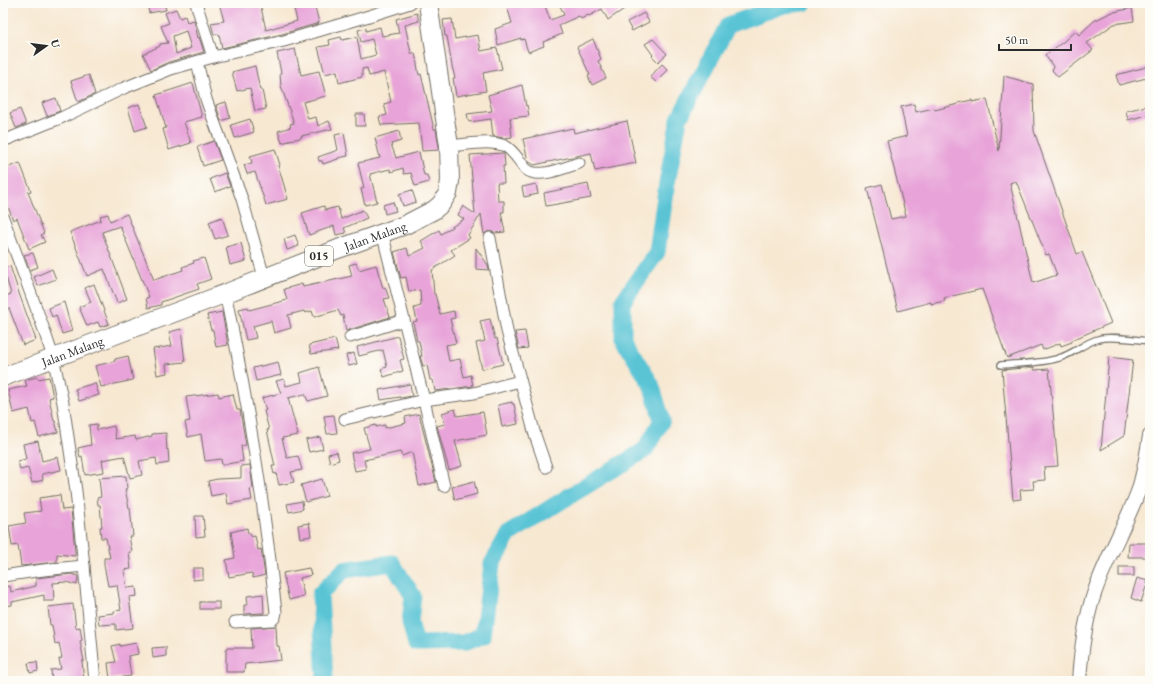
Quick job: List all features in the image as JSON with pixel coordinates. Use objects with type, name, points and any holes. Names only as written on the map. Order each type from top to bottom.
[{"type":"main road","name":"Jalan Malang","points":[[3,377],[224,294],[338,248],[405,224],[422,217],[441,204],[448,193],[450,181],[449,146],[428,3]]},
{"type":"street","points":[[196,3],[213,58]]},
{"type":"street","points":[[3,141],[63,117],[124,88],[171,69],[284,41],[410,3]]},
{"type":"street","points":[[197,62],[206,99],[242,200],[264,277]]},
{"type":"street","points":[[449,146],[490,143],[499,145],[511,150],[526,169],[531,172],[543,174],[579,163]]},
{"type":"street","points":[[3,218],[53,357],[63,403],[76,491],[95,681]]},
{"type":"street","points":[[382,232],[444,486]]},
{"type":"street","points":[[490,238],[507,331],[535,435],[546,467]]},
{"type":"street","points":[[224,294],[227,302],[241,371],[260,482],[276,612],[275,617],[272,620],[235,622]]},
{"type":"street","points":[[350,338],[404,320]]},
{"type":"street","points":[[345,419],[424,400],[474,393],[520,381]]},
{"type":"street","points":[[1079,681],[1084,635],[1089,612],[1106,562],[1138,492],[1146,461],[1150,436]]},
{"type":"street","points":[[3,576],[84,566]]},
{"type":"lane","points":[[1001,365],[1058,359],[1090,342],[1102,338],[1150,341]]},
{"type":"building","points":[[147,3],[164,3],[166,10],[149,13]]},
{"type":"building","points":[[219,3],[260,3],[266,30],[297,21],[293,5],[314,3],[319,23],[282,34],[222,48],[219,34],[214,35],[211,23],[224,21]]},
{"type":"building","points":[[506,3],[544,3],[550,20],[564,15],[559,3],[633,3],[608,20],[602,9],[581,19],[579,16],[559,25],[562,34],[543,42],[544,46],[528,52],[524,39],[521,40],[521,38],[498,45],[495,29],[512,23]]},
{"type":"building","points":[[1132,8],[1134,21],[1114,24],[1087,43],[1093,50],[1058,77],[1052,70],[1054,68],[1045,55],[1075,31],[1079,35],[1094,21],[1110,13]]},
{"type":"building","points":[[176,9],[180,18],[185,16],[187,22],[194,20],[198,38],[199,37],[204,52],[169,62],[151,70],[143,54],[160,46],[160,44],[168,43],[161,26],[169,23],[165,13]],"holes":[[[186,31],[191,48],[176,54],[173,36]]]},
{"type":"building","points":[[417,13],[419,21],[405,25],[411,53],[415,53],[419,75],[421,74],[434,129],[436,129],[439,150],[422,151],[419,123],[381,125],[379,117],[387,115],[384,104],[391,102],[384,72],[369,76],[367,68],[362,69],[362,77],[339,83],[337,71],[325,74],[318,47],[330,45],[329,40],[341,37],[342,40],[357,37],[361,59],[376,55],[372,39],[361,42],[358,30],[366,28],[366,31],[380,27],[382,36],[399,33],[396,19]]},
{"type":"building","points":[[644,13],[649,22],[632,31],[627,22]]},
{"type":"building","points":[[452,19],[455,39],[478,35],[481,51],[497,48],[502,69],[483,73],[486,91],[456,96],[453,78],[455,78],[447,36],[445,36],[443,20]]},
{"type":"building","points":[[593,39],[601,59],[598,61],[606,78],[592,85],[588,76],[590,75],[577,47]]},
{"type":"building","points":[[653,39],[667,54],[658,62],[652,56],[653,55],[645,44]]},
{"type":"building","points":[[295,49],[301,75],[319,71],[326,96],[303,102],[308,119],[316,117],[318,126],[329,121],[332,129],[301,136],[301,138],[282,143],[278,131],[291,127],[290,124],[294,123],[281,86],[281,73],[277,53]]},
{"type":"building","points":[[662,64],[668,70],[656,82],[650,77]]},
{"type":"building","points":[[255,66],[266,109],[255,111],[250,88],[237,91],[232,72]]},
{"type":"building","points":[[1150,66],[1150,77],[1119,85],[1116,75]]},
{"type":"building","points":[[89,75],[95,94],[78,102],[71,81]]},
{"type":"building","points":[[1004,76],[1033,84],[1034,131],[1077,254],[1082,252],[1111,323],[1061,346],[1060,343],[1043,350],[1041,345],[1007,358],[982,289],[944,298],[945,301],[931,304],[931,302],[898,311],[867,188],[882,184],[891,219],[906,216],[887,141],[907,136],[901,107],[914,104],[916,112],[934,108],[935,110],[972,100],[972,102],[987,99],[999,151]],"holes":[[[1016,181],[1046,255],[1049,254],[1057,275],[1033,283],[1010,183]]]},
{"type":"building","points":[[193,83],[202,117],[184,122],[191,143],[169,150],[163,129],[166,128],[156,95]]},
{"type":"building","points":[[522,85],[529,116],[510,118],[512,137],[503,138],[493,136],[491,119],[469,122],[467,114],[492,111],[488,95]]},
{"type":"building","points":[[56,98],[60,111],[47,116],[42,103]]},
{"type":"building","points":[[226,102],[230,118],[221,121],[216,105]]},
{"type":"building","points":[[139,104],[147,127],[135,131],[128,108]]},
{"type":"building","points":[[1150,105],[1150,114],[1128,120],[1126,111]]},
{"type":"building","points":[[20,109],[26,124],[16,128],[10,113]]},
{"type":"building","points":[[356,114],[364,114],[365,126],[356,126]]},
{"type":"building","points":[[250,119],[254,132],[235,138],[231,125]]},
{"type":"building","points":[[627,121],[636,163],[595,171],[591,153],[534,165],[528,161],[523,139],[573,128],[574,133]]},
{"type":"building","points":[[399,131],[401,141],[391,144],[396,158],[419,152],[424,175],[427,175],[429,182],[415,186],[411,173],[404,174],[403,168],[391,172],[390,169],[370,174],[377,202],[365,205],[361,189],[364,188],[358,163],[380,158],[375,138]]},
{"type":"building","points":[[344,133],[348,156],[323,164],[322,161],[319,161],[318,157],[338,150],[335,135]]},
{"type":"building","points":[[214,141],[221,160],[203,166],[197,147]]},
{"type":"building","points":[[275,149],[288,199],[266,205],[255,172],[247,174],[244,165],[252,163],[250,156]]},
{"type":"building","points":[[504,153],[504,183],[497,183],[498,201],[504,201],[504,212],[501,212],[505,232],[495,233],[489,231],[484,234],[481,214],[468,235],[470,238],[451,250],[455,255],[432,270],[434,294],[440,314],[454,311],[455,318],[450,319],[456,343],[446,345],[449,361],[460,359],[464,377],[471,375],[473,386],[435,391],[433,380],[430,380],[427,365],[423,366],[420,356],[422,356],[419,341],[417,341],[413,322],[417,321],[414,308],[421,306],[420,290],[409,292],[406,277],[401,278],[394,252],[407,248],[409,256],[425,248],[421,241],[439,230],[441,234],[464,219],[458,215],[463,206],[475,214],[470,155]]},
{"type":"building","points":[[20,163],[31,191],[28,192],[44,233],[41,235],[45,242],[29,249],[17,218],[13,220],[3,193],[3,169]]},
{"type":"building","points":[[225,173],[230,186],[215,192],[210,179]]},
{"type":"building","points":[[536,184],[538,194],[524,197],[522,187]]},
{"type":"building","points":[[588,184],[591,198],[546,206],[544,193]]},
{"type":"building","points":[[412,190],[416,202],[403,206],[399,194]]},
{"type":"building","points":[[393,202],[396,211],[385,214],[383,205]]},
{"type":"building","points":[[324,206],[325,210],[338,207],[341,219],[363,210],[367,218],[344,228],[346,233],[336,235],[334,226],[309,235],[302,213]]},
{"type":"building","points":[[108,214],[110,221],[127,214],[154,280],[183,270],[182,267],[194,263],[193,261],[204,258],[211,279],[197,284],[199,289],[161,302],[161,305],[148,308],[146,298],[149,297],[120,226],[102,232],[127,299],[117,303],[104,269],[87,276],[70,232],[101,220],[100,216]]},
{"type":"building","points":[[222,217],[228,235],[215,239],[209,222]]},
{"type":"building","points":[[295,235],[299,246],[287,250],[284,239]]},
{"type":"building","points":[[241,243],[246,261],[230,265],[226,247]]},
{"type":"building","points":[[476,248],[488,265],[489,270],[476,269]]},
{"type":"building","points":[[33,253],[38,267],[30,270],[24,255]]},
{"type":"building","points":[[356,263],[359,270],[376,265],[383,288],[385,287],[389,298],[384,299],[390,317],[346,331],[343,315],[341,316],[338,310],[314,317],[312,311],[305,313],[304,311],[288,315],[291,328],[274,333],[271,321],[253,326],[256,338],[246,340],[239,309],[248,307],[249,310],[287,300],[284,289],[302,284],[303,287],[352,276],[349,265]]},
{"type":"building","points":[[10,266],[36,340],[23,345],[9,308],[3,310],[3,297],[11,294],[6,277],[3,278],[3,269]]},
{"type":"building","points":[[52,269],[56,279],[38,286],[34,277]]},
{"type":"building","points":[[94,284],[109,324],[100,327],[98,322],[87,326],[79,307],[91,302],[85,288]]},
{"type":"building","points":[[64,302],[72,331],[62,334],[56,315],[52,317],[49,308]]},
{"type":"building","points":[[222,312],[228,345],[216,347],[213,330],[211,330],[207,315]]},
{"type":"building","points":[[490,319],[495,339],[497,338],[503,364],[482,369],[476,343],[485,341],[480,321]]},
{"type":"building","points":[[181,329],[185,362],[166,364],[167,373],[157,375],[153,349],[172,346],[169,332]]},
{"type":"building","points":[[525,331],[528,348],[519,349],[515,332]]},
{"type":"building","points":[[398,336],[404,359],[400,360],[403,371],[384,377],[381,369],[387,367],[383,350],[359,356],[357,347]]},
{"type":"building","points":[[335,339],[338,350],[311,354],[309,345]]},
{"type":"building","points":[[354,353],[357,364],[349,366],[346,355]]},
{"type":"building","points":[[128,356],[133,380],[101,387],[95,366]]},
{"type":"building","points":[[1109,357],[1133,360],[1124,436],[1101,450]]},
{"type":"building","points":[[278,362],[281,375],[256,381],[253,368]]},
{"type":"building","points":[[319,367],[327,396],[308,401],[305,394],[288,398],[298,435],[282,438],[287,458],[298,456],[302,470],[291,472],[294,482],[279,485],[276,473],[274,474],[272,466],[275,466],[267,430],[269,430],[264,411],[266,410],[262,398],[281,393],[276,381],[284,379],[286,386],[302,382],[300,373]]},
{"type":"building","points":[[1034,367],[1034,370],[1049,369],[1058,466],[1044,467],[1045,480],[1033,481],[1034,489],[1020,490],[1021,499],[1013,500],[1002,370]]},
{"type":"building","points":[[37,377],[38,379],[49,377],[53,397],[49,398],[58,432],[39,437],[35,422],[32,423],[29,409],[13,413],[8,390],[27,386],[25,380]]},
{"type":"building","points":[[95,383],[99,395],[79,401],[75,389]]},
{"type":"building","points":[[410,384],[412,396],[381,400],[379,390]]},
{"type":"building","points":[[218,393],[219,397],[233,394],[237,410],[240,410],[246,445],[241,446],[243,461],[222,465],[221,459],[205,461],[201,434],[188,437],[185,422],[190,421],[186,397]]},
{"type":"building","points":[[512,402],[512,404],[514,404],[518,424],[502,427],[498,405]]},
{"type":"building","points":[[455,409],[457,416],[483,412],[487,435],[455,441],[462,466],[449,470],[437,426],[445,424],[442,413]]},
{"type":"building","points":[[419,414],[436,482],[419,486],[412,452],[402,456],[400,452],[364,460],[366,469],[355,471],[351,453],[370,449],[364,428],[376,425],[376,427],[385,425],[385,428],[406,423],[405,417]]},
{"type":"building","points":[[334,415],[337,433],[327,434],[324,416]]},
{"type":"building","points":[[97,424],[97,430],[114,426],[116,439],[135,436],[136,440],[152,436],[152,434],[166,433],[169,463],[157,465],[156,458],[139,461],[142,475],[130,478],[124,456],[102,460],[104,472],[85,475],[82,456],[80,457],[78,448],[91,445],[89,425]]},
{"type":"building","points":[[320,437],[323,449],[309,452],[306,440]]},
{"type":"building","points":[[38,441],[42,461],[58,457],[61,470],[42,474],[43,480],[32,483],[28,468],[20,470],[18,461],[26,459],[23,444]]},
{"type":"building","points":[[337,452],[339,460],[330,463],[328,454]]},
{"type":"building","points":[[250,465],[253,488],[250,489],[252,500],[228,504],[226,493],[211,496],[208,481],[241,478],[241,466]]},
{"type":"building","points":[[126,476],[127,489],[125,489],[130,508],[133,536],[129,536],[132,552],[129,552],[131,569],[124,570],[127,588],[136,587],[137,596],[129,597],[133,628],[116,630],[116,624],[99,625],[98,615],[114,613],[114,611],[121,610],[117,585],[108,586],[104,558],[110,558],[106,538],[101,538],[100,527],[102,527],[100,505],[98,505],[97,498],[101,497],[99,478]]},
{"type":"building","points":[[322,479],[327,496],[306,502],[301,485]]},
{"type":"building","points":[[474,481],[477,494],[455,500],[452,487]]},
{"type":"building","points":[[60,495],[62,510],[71,509],[75,556],[57,554],[57,562],[21,566],[18,545],[12,546],[9,526],[26,523],[24,513],[41,511],[39,498]]},
{"type":"building","points":[[302,501],[303,509],[289,512],[287,504]]},
{"type":"building","points":[[195,516],[203,516],[205,536],[196,537]]},
{"type":"building","points":[[309,523],[311,536],[300,538],[298,525]]},
{"type":"building","points":[[247,528],[248,534],[250,533],[251,537],[255,536],[258,550],[261,549],[265,575],[253,578],[252,573],[229,577],[226,560],[235,558],[231,532]]},
{"type":"building","points":[[1129,543],[1150,543],[1150,557],[1128,557]]},
{"type":"building","points":[[1119,567],[1134,567],[1134,576],[1119,576]]},
{"type":"building","points":[[193,568],[203,568],[203,579],[193,580]]},
{"type":"building","points":[[309,568],[311,575],[300,578],[304,596],[289,600],[283,573]]},
{"type":"building","points":[[71,574],[78,576],[77,585],[66,582],[53,583],[54,601],[44,601],[44,595],[12,602],[12,605],[3,606],[3,587],[10,586],[11,592],[36,586],[36,578]]},
{"type":"building","points":[[1137,578],[1148,581],[1141,602],[1131,598]]},
{"type":"building","points":[[263,594],[264,613],[244,614],[244,605],[248,605],[247,596]]},
{"type":"building","points":[[200,602],[219,602],[219,609],[200,609]]},
{"type":"building","points":[[73,604],[76,628],[80,627],[82,640],[80,641],[84,661],[82,661],[84,681],[52,681],[51,670],[61,669],[59,659],[62,658],[59,643],[55,644],[52,625],[50,625],[48,607]]},
{"type":"building","points":[[276,626],[277,646],[279,646],[281,660],[245,664],[244,672],[226,672],[226,648],[252,648],[251,628]]},
{"type":"building","points":[[136,643],[138,654],[128,656],[131,676],[110,679],[108,663],[116,662],[112,646]]},
{"type":"building","points":[[166,647],[166,656],[153,658],[152,648]]},
{"type":"building","points":[[37,662],[38,671],[30,673],[28,663]]},
{"type":"waterway","points":[[325,681],[320,594],[344,570],[392,563],[413,596],[410,622],[416,644],[463,643],[483,635],[492,564],[509,534],[645,450],[662,420],[651,384],[623,339],[623,301],[657,252],[667,183],[679,119],[728,25],[784,5],[804,3]]}]
